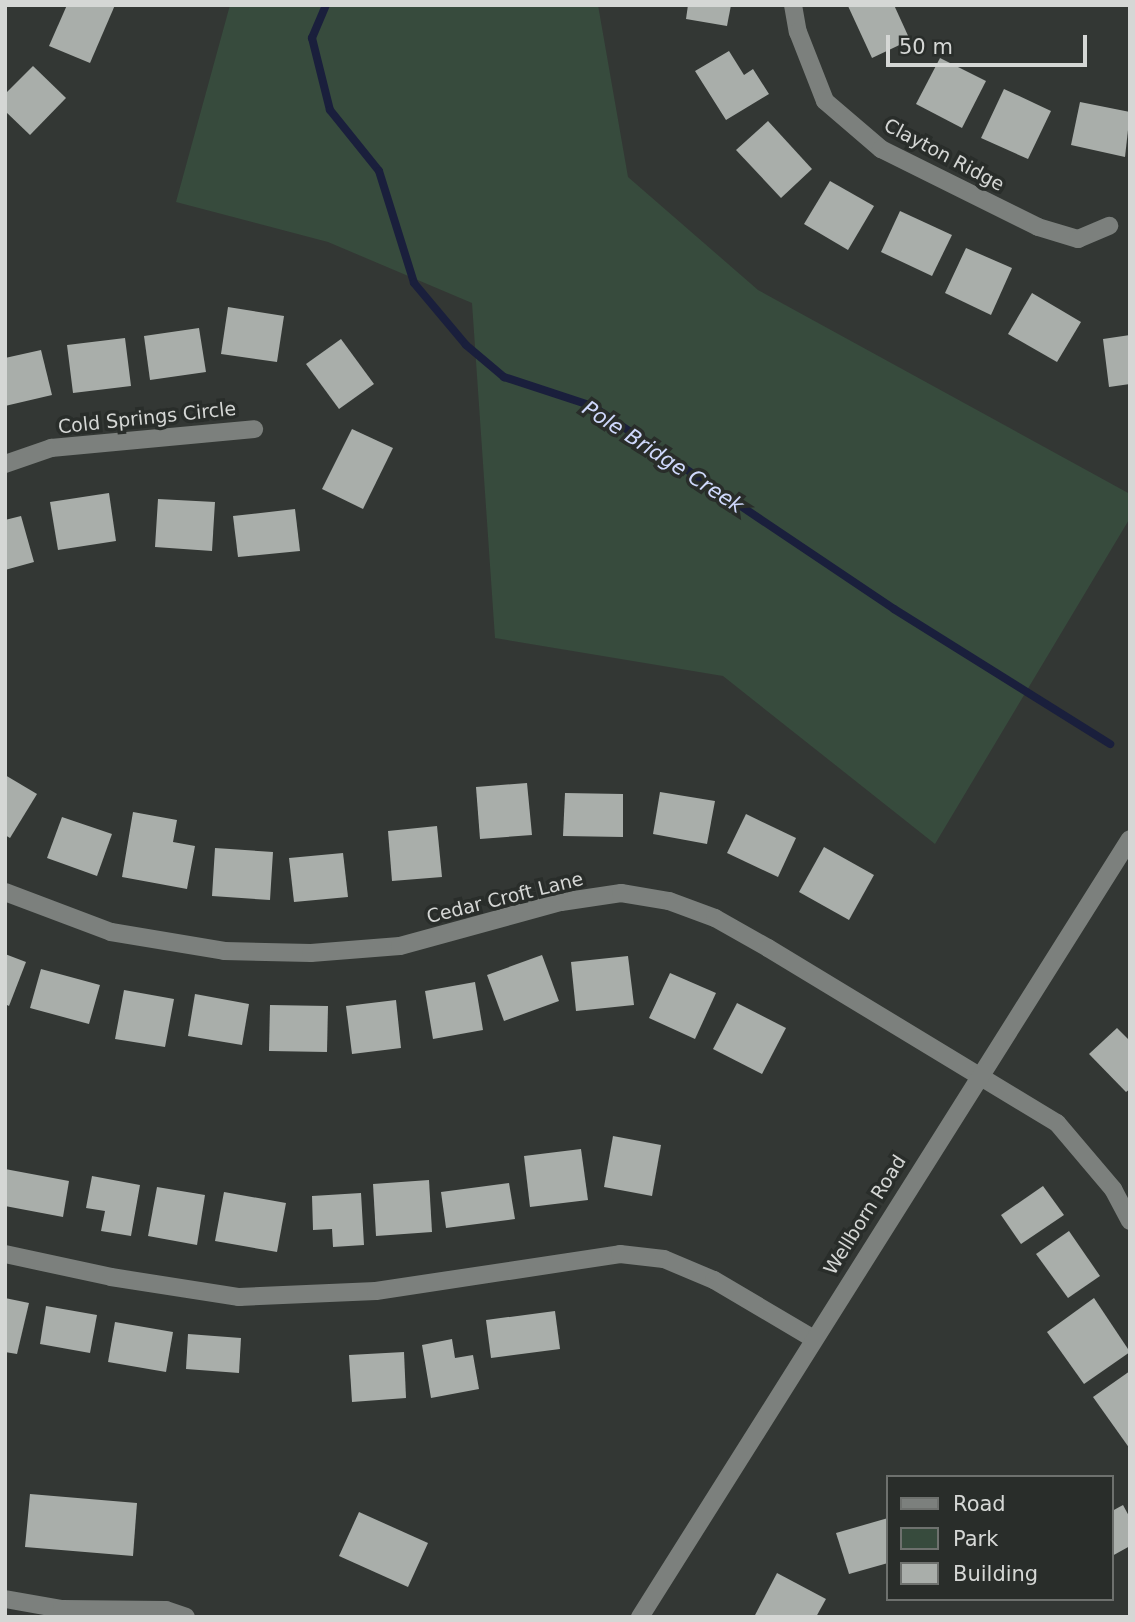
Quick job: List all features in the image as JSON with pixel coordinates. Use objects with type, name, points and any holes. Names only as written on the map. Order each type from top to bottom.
[{"type":"street","name":"Clayton Ridge","points":[[793,5],[798,32],[825,101],[881,149],[1038,227],[1078,239],[1109,226]]},
{"type":"street","name":"Cold Springs Circle","points":[[5,464],[51,448],[254,429]]},
{"type":"street","name":"Wellborn Road","points":[[640,1617],[812,1338],[1130,839]]},
{"type":"street","name":"Cedar Croft Lane","points":[[5,892],[111,932],[224,951],[311,953],[400,946],[561,902],[621,893],[657,899],[715,918],[980,1073],[1057,1123],[1113,1189],[1130,1220]]},
{"type":"street","points":[[5,1254],[111,1277],[239,1297],[376,1291],[620,1254],[664,1259],[714,1280],[812,1338]]},
{"type":"street","points":[[5,1599],[62,1613],[166,1610],[186,1617]]},
{"type":"green space","points":[[230,5],[598,5],[628,177],[758,290],[1130,494],[1130,518],[935,844],[723,676],[495,638],[472,303],[328,242],[176,202]]},
{"type":"building","points":[[67,5],[115,5],[90,63],[49,46]]},
{"type":"building","points":[[688,5],[731,5],[727,26],[686,19]]},
{"type":"building","points":[[894,5],[910,40],[872,58],[848,6]]},
{"type":"building","points":[[729,51],[744,75],[753,69],[769,94],[726,120],[695,71]]},
{"type":"building","points":[[940,58],[986,81],[962,128],[916,104]]},
{"type":"building","points":[[33,66],[66,98],[30,135],[5,111],[5,94]]},
{"type":"building","points":[[1004,89],[1051,111],[1028,159],[981,138]]},
{"type":"building","points":[[1080,102],[1130,112],[1125,157],[1071,145]]},
{"type":"building","points":[[768,121],[812,169],[781,198],[736,150]]},
{"type":"building","points":[[830,181],[874,206],[848,250],[804,224]]},
{"type":"building","points":[[900,211],[952,235],[932,276],[881,252]]},
{"type":"building","points":[[966,248],[1012,268],[991,315],[945,293]]},
{"type":"building","points":[[1032,293],[1081,322],[1057,362],[1008,334]]},
{"type":"building","points":[[228,307],[284,316],[277,362],[221,354]]},
{"type":"building","points":[[199,328],[206,372],[150,380],[144,336]]},
{"type":"building","points":[[1130,335],[1130,384],[1109,387],[1103,339]]},
{"type":"building","points":[[125,338],[131,386],[73,393],[67,345]]},
{"type":"building","points":[[341,339],[374,384],[339,409],[306,364]]},
{"type":"building","points":[[41,350],[52,395],[5,406],[5,358]]},
{"type":"building","points":[[352,429],[393,448],[363,509],[322,489]]},
{"type":"building","points":[[109,493],[116,541],[58,550],[50,502]]},
{"type":"building","points":[[158,499],[215,502],[212,551],[155,547]]},
{"type":"building","points":[[295,509],[300,551],[238,557],[233,516]]},
{"type":"building","points":[[21,516],[34,562],[5,570],[5,520]]},
{"type":"building","points":[[5,775],[37,794],[10,838],[5,835]]},
{"type":"building","points":[[527,783],[532,835],[480,839],[476,787]]},
{"type":"building","points":[[660,792],[715,801],[707,844],[653,834]]},
{"type":"building","points":[[565,793],[623,794],[623,837],[563,836]]},
{"type":"building","points":[[133,812],[177,820],[173,842],[195,846],[187,889],[122,877]]},
{"type":"building","points":[[746,814],[796,838],[778,877],[727,853]]},
{"type":"building","points":[[62,817],[112,834],[97,876],[47,858]]},
{"type":"building","points":[[437,826],[442,877],[392,881],[388,831]]},
{"type":"building","points":[[824,847],[874,875],[849,920],[799,892]]},
{"type":"building","points":[[215,848],[273,852],[270,900],[212,896]]},
{"type":"building","points":[[343,853],[348,897],[294,902],[289,858]]},
{"type":"building","points":[[5,954],[26,962],[9,1006],[5,1004]]},
{"type":"building","points":[[542,955],[559,1001],[504,1021],[487,975]]},
{"type":"building","points":[[628,956],[634,1005],[576,1011],[571,962]]},
{"type":"building","points":[[41,969],[100,985],[89,1024],[30,1008]]},
{"type":"building","points":[[670,973],[716,993],[695,1039],[649,1018]]},
{"type":"building","points":[[475,982],[483,1030],[433,1039],[425,991]]},
{"type":"building","points":[[124,990],[174,999],[165,1047],[115,1039]]},
{"type":"building","points":[[195,994],[249,1004],[242,1045],[188,1036]]},
{"type":"building","points":[[396,1000],[401,1048],[352,1054],[346,1006]]},
{"type":"building","points":[[737,1003],[786,1028],[762,1074],[713,1049]]},
{"type":"building","points":[[270,1005],[328,1006],[327,1052],[269,1051]]},
{"type":"building","points":[[1117,1028],[1130,1041],[1130,1089],[1126,1092],[1089,1054]]},
{"type":"building","points":[[613,1136],[661,1145],[652,1196],[604,1187]]},
{"type":"building","points":[[581,1149],[588,1200],[530,1207],[524,1156]]},
{"type":"building","points":[[5,1169],[69,1181],[63,1217],[5,1206]]},
{"type":"building","points":[[92,1176],[140,1185],[131,1236],[101,1231],[105,1211],[86,1208]]},
{"type":"building","points":[[429,1180],[432,1232],[376,1236],[373,1184]]},
{"type":"building","points":[[509,1183],[515,1219],[446,1228],[441,1192]]},
{"type":"building","points":[[1043,1186],[1064,1215],[1021,1244],[1001,1215]]},
{"type":"building","points":[[157,1187],[205,1195],[197,1245],[148,1236]]},
{"type":"building","points":[[224,1192],[286,1203],[277,1252],[215,1241]]},
{"type":"building","points":[[361,1193],[364,1245],[333,1247],[332,1229],[313,1230],[312,1196]]},
{"type":"building","points":[[1069,1231],[1100,1276],[1068,1298],[1036,1254]]},
{"type":"building","points":[[5,1298],[29,1303],[17,1354],[5,1352]]},
{"type":"building","points":[[1094,1298],[1130,1352],[1084,1384],[1047,1332]]},
{"type":"building","points":[[46,1306],[97,1315],[90,1353],[40,1344]]},
{"type":"building","points":[[555,1311],[560,1349],[491,1358],[486,1320]]},
{"type":"building","points":[[115,1322],[173,1332],[166,1372],[108,1362]]},
{"type":"building","points":[[188,1334],[241,1338],[239,1373],[186,1369]]},
{"type":"building","points":[[452,1339],[455,1358],[473,1355],[479,1389],[431,1398],[422,1345]]},
{"type":"building","points":[[404,1352],[406,1398],[352,1402],[349,1355]]},
{"type":"building","points":[[1130,1371],[1130,1449],[1093,1397]]},
{"type":"building","points":[[30,1494],[137,1503],[133,1556],[25,1547]]},
{"type":"building","points":[[1123,1505],[1130,1518],[1130,1546],[1114,1555],[1114,1510]]},
{"type":"building","points":[[359,1512],[428,1543],[408,1587],[339,1556]]},
{"type":"building","points":[[886,1519],[886,1564],[849,1574],[836,1533]]},
{"type":"building","points":[[777,1573],[826,1599],[816,1617],[754,1617]]},
{"type":"waterway","name":"Pole Bridge Creek","points":[[326,5],[312,38],[330,110],[379,171],[414,283],[466,345],[504,377],[592,406],[894,609],[1110,744]]}]
